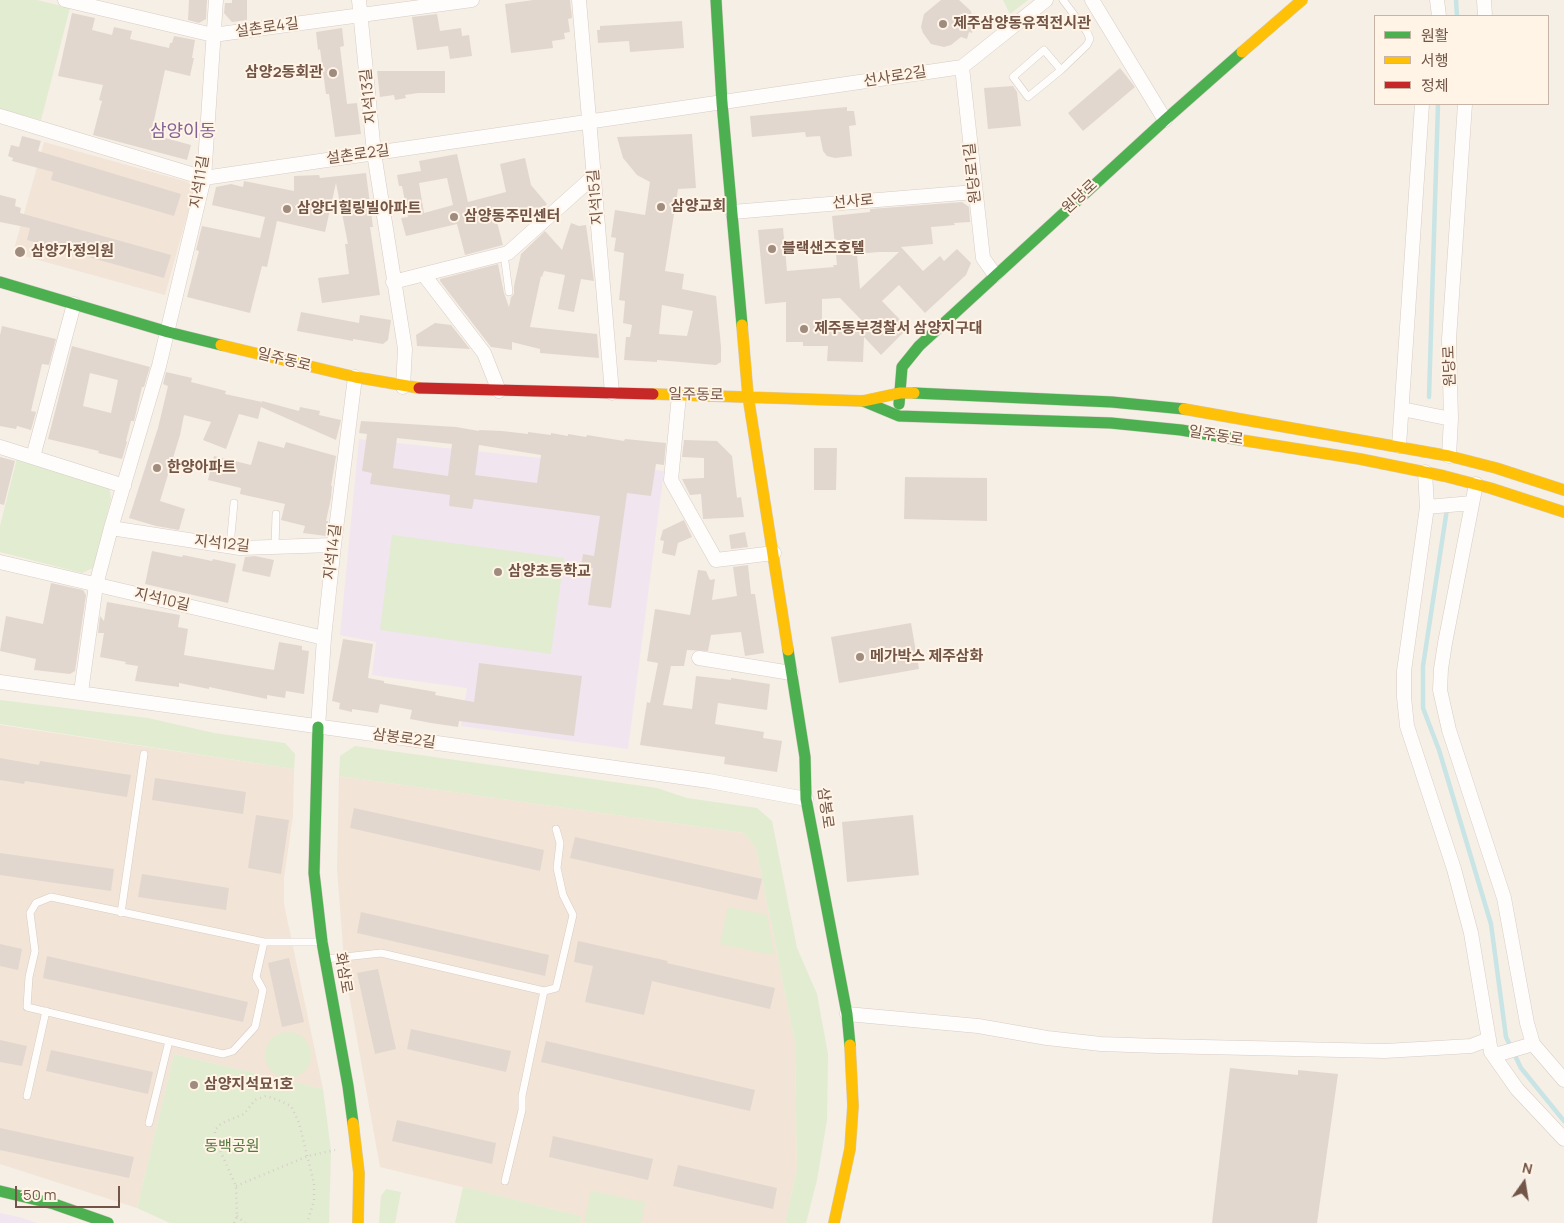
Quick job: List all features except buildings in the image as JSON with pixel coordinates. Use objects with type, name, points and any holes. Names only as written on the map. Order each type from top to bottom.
[{"type":"street","name":"설촌로4길","points":[[65,0],[212,35],[472,0]]},
{"type":"street","name":"지석11길","points":[[168,332],[204,178],[212,35],[216,0]]},
{"type":"street","name":"지석13길","points":[[359,0],[374,153],[405,349],[403,387]]},
{"type":"street","name":"지석15길","points":[[579,0],[612,393]]},
{"type":"street","points":[[716,0],[722,103],[748,396]]},
{"type":"street","points":[[962,67],[1046,0]]},
{"type":"street","points":[[1092,0],[1165,120]]},
{"type":"street","name":"원당로","points":[[899,416],[902,367],[913,353],[995,275],[1165,120],[1302,0]]},
{"type":"street","points":[[1437,0],[1439,15]]},
{"type":"street","points":[[1484,0],[1485,15]]},
{"type":"street","name":"선사로2길","points":[[722,103],[962,67]]},
{"type":"street","name":"원당로1길","points":[[962,67],[983,258],[995,275]]},
{"type":"street","name":"설촌로2길","points":[[0,116],[204,178],[722,103]]},
{"type":"street","points":[[1399,446],[1422,105]]},
{"type":"street","name":"원당로","points":[[1449,456],[1451,419],[1449,339],[1465,105]]},
{"type":"street","points":[[393,282],[508,253],[594,176]]},
{"type":"street","name":"선사로","points":[[732,212],[975,192]]},
{"type":"street","points":[[424,275],[484,353],[499,390]]},
{"type":"street","name":"일주동로","points":[[0,282],[168,332],[355,378],[403,387],[863,401],[900,393],[1112,402],[1184,409],[1399,446],[1496,468],[1564,490]]},
{"type":"street","points":[[33,457],[74,304]]},
{"type":"street","points":[[81,692],[96,585],[168,332]]},
{"type":"street","name":"지석14길","points":[[318,727],[324,638],[355,378]]},
{"type":"street","points":[[679,395],[670,480],[716,560],[774,554]]},
{"type":"street","name":"삼봉로","points":[[748,396],[805,756],[806,799],[847,1014],[852,1059],[853,1106],[850,1149],[834,1223]]},
{"type":"street","name":"일주동로","points":[[863,401],[899,416],[1111,423],[1181,430],[1360,459],[1425,472],[1476,484],[1564,512]]},
{"type":"street","points":[[1402,408],[1451,419]]},
{"type":"street","points":[[0,447],[124,486]]},
{"type":"street","points":[[1425,472],[1427,507],[1404,671],[1407,726],[1454,870],[1471,933],[1493,1048],[1517,1089],[1564,1140]]},
{"type":"street","points":[[1476,484],[1445,643],[1440,690],[1449,730],[1504,898],[1527,1023],[1529,1045],[1564,1080]]},
{"type":"street","points":[[1427,507],[1472,503]]},
{"type":"street","name":"지석12길","points":[[111,528],[240,548],[334,545]]},
{"type":"street","name":"지석10길","points":[[0,562],[324,638]]},
{"type":"street","points":[[699,658],[791,673]]},
{"type":"street","name":"삼봉로2길","points":[[0,682],[709,781],[806,799]]},
{"type":"street","name":"화삼로","points":[[318,727],[314,873],[322,942],[348,1086],[359,1173],[358,1223]]},
{"type":"street","points":[[847,1014],[978,1026],[1047,1038],[1101,1044],[1385,1051],[1529,1045]]},
{"type":"street","points":[[0,1191],[54,1204],[108,1223]]},
{"type":"lane","points":[[1061,70],[1044,50],[1013,77],[1028,97],[1061,70],[1087,45],[1090,39],[1087,32],[1063,0]]},
{"type":"lane","points":[[504,254],[509,292]]},
{"type":"lane","points":[[230,546],[234,503]]},
{"type":"lane","points":[[275,547],[276,514]]},
{"type":"lane","points":[[121,913],[144,754]]},
{"type":"lane","points":[[326,959],[381,953],[544,991],[556,988],[573,915],[563,894],[557,868],[560,843],[556,829]]},
{"type":"lane","points":[[264,942],[256,977],[263,990],[255,1027],[233,1051],[223,1054],[27,1007],[29,977],[35,951],[30,913],[36,903],[51,897],[264,942],[322,942]]},
{"type":"lane","points":[[506,1181],[522,1110],[522,1096],[544,991]]},
{"type":"lane","points":[[27,1096],[46,1011]]},
{"type":"lane","points":[[149,1123],[169,1041]]},
{"type":"path","points":[[234,1223],[237,1216],[236,1186],[215,1139],[215,1130],[222,1123],[244,1114],[255,1100],[266,1096],[291,1106],[297,1117],[314,1183],[314,1201],[307,1223]]},
{"type":"path","points":[[236,1186],[308,1156],[336,1150]]},
{"type":"path","points":[[237,1216],[245,1223]]},
{"type":"shaded area","points":[[44,142],[188,182],[194,190],[165,295],[13,253]]},
{"type":"shaded area","name":"삼양초등학교","points":[[359,439],[664,471],[628,749],[461,726],[467,688],[372,675],[376,642],[340,635]]},
{"type":"shaded area","points":[[0,725],[294,769],[293,816],[284,878],[284,904],[323,1089],[174,1054],[137,1208],[0,1164]]},
{"type":"shaded area","points":[[339,776],[744,833],[756,848],[795,1043],[797,1169],[785,1223],[580,1223],[581,1216],[380,1167],[345,972],[337,869]]},
{"type":"shaded area","points":[[0,1213],[19,1217],[37,1223],[0,1223]]},
{"type":"green space","points":[[0,0],[37,0],[70,8],[41,120],[0,109]]},
{"type":"green space","points":[[1003,0],[1028,0],[1010,14]]},
{"type":"green space","points":[[17,458],[109,486],[111,499],[93,568],[82,573],[0,552],[0,526]]},
{"type":"green space","points":[[392,535],[564,558],[551,654],[380,630]]},
{"type":"green space","points":[[0,700],[148,718],[214,733],[285,743],[295,754],[294,769],[0,724]]},
{"type":"green space","points":[[355,746],[657,788],[687,798],[757,808],[772,821],[797,948],[817,994],[828,1054],[827,1120],[817,1180],[806,1223],[785,1223],[797,1169],[795,1043],[756,848],[744,833],[339,776],[340,756]]},
{"type":"green space","points":[[728,907],[767,915],[774,955],[720,944]]},
{"type":"green space","points":[[288,1032],[301,1036],[307,1042],[311,1055],[307,1068],[301,1074],[288,1078],[275,1074],[269,1068],[265,1055],[269,1042],[275,1036]]},
{"type":"green space","name":"동백공원","points":[[174,1054],[323,1089],[331,1151],[329,1223],[170,1223],[137,1208]]},
{"type":"green space","points":[[463,1187],[581,1216],[580,1223],[455,1223]]},
{"type":"green space","points":[[386,1189],[401,1192],[395,1223],[379,1223],[381,1196]]},
{"type":"green space","points":[[591,1191],[645,1202],[641,1223],[584,1223]]},
{"type":"waterway","points":[[1456,0],[1457,15]]},
{"type":"waterway","points":[[1429,397],[1438,105]]},
{"type":"waterway","points":[[1447,509],[1423,666],[1423,708],[1439,750],[1491,924],[1506,1037],[1521,1068],[1564,1121]]},
{"type":"traffic: fast","points":[[716,0],[722,103],[742,325]]},
{"type":"traffic: fast","points":[[899,404],[902,367],[919,346],[1165,120],[1242,52]]},
{"type":"traffic: fast","points":[[0,282],[168,332],[221,345]]},
{"type":"traffic: fast","points":[[914,393],[1112,402],[1184,409]]},
{"type":"traffic: fast","points":[[863,401],[899,416],[1111,423],[1181,430],[1241,440]]},
{"type":"traffic: fast","points":[[788,650],[805,757],[806,799],[847,1014],[850,1045]]},
{"type":"traffic: fast","points":[[318,727],[314,873],[322,942],[353,1123]]},
{"type":"traffic: fast","points":[[0,1191],[54,1204],[108,1223]]},
{"type":"traffic: slow","points":[[1242,52],[1302,0]]},
{"type":"traffic: slow","points":[[742,325],[748,396],[788,650]]},
{"type":"traffic: slow","points":[[221,345],[355,377],[419,388]]},
{"type":"traffic: slow","points":[[653,394],[863,401],[900,393],[914,393]]},
{"type":"traffic: slow","points":[[1184,409],[1449,456],[1496,468],[1564,490]]},
{"type":"traffic: slow","points":[[1241,440],[1360,459],[1444,476],[1490,488],[1564,512]]},
{"type":"traffic: slow","points":[[834,1223],[850,1149],[853,1106],[850,1045]]},
{"type":"traffic: slow","points":[[353,1123],[359,1173],[358,1223]]},
{"type":"traffic: jam","points":[[419,388],[653,394]]},
{"type":"place","name":"제주삼양동유적전시관","points":[[943,24]]},
{"type":"place","name":"삼양2동회관","points":[[333,73]]},
{"type":"place","name":"삼양교회","points":[[661,207]]},
{"type":"place","name":"삼양더힐링빌아파트","points":[[287,209]]},
{"type":"place","name":"삼양동주민센터","points":[[454,217]]},
{"type":"place","name":"블랙샌즈호텔","points":[[772,249]]},
{"type":"place","name":"삼양가정의원","points":[[20,252]]},
{"type":"place","name":"제주동부경찰서 삼양지구대","points":[[804,329]]},
{"type":"place","name":"한양아파트","points":[[157,468]]},
{"type":"place","name":"삼양초등학교","points":[[498,572]]},
{"type":"place","name":"메가박스 제주삼화","points":[[860,657]]},
{"type":"place","name":"삼양지석묘1호","points":[[194,1085]]},
{"type":"district","name":"삼양이동","points":[[183,132]]}]
